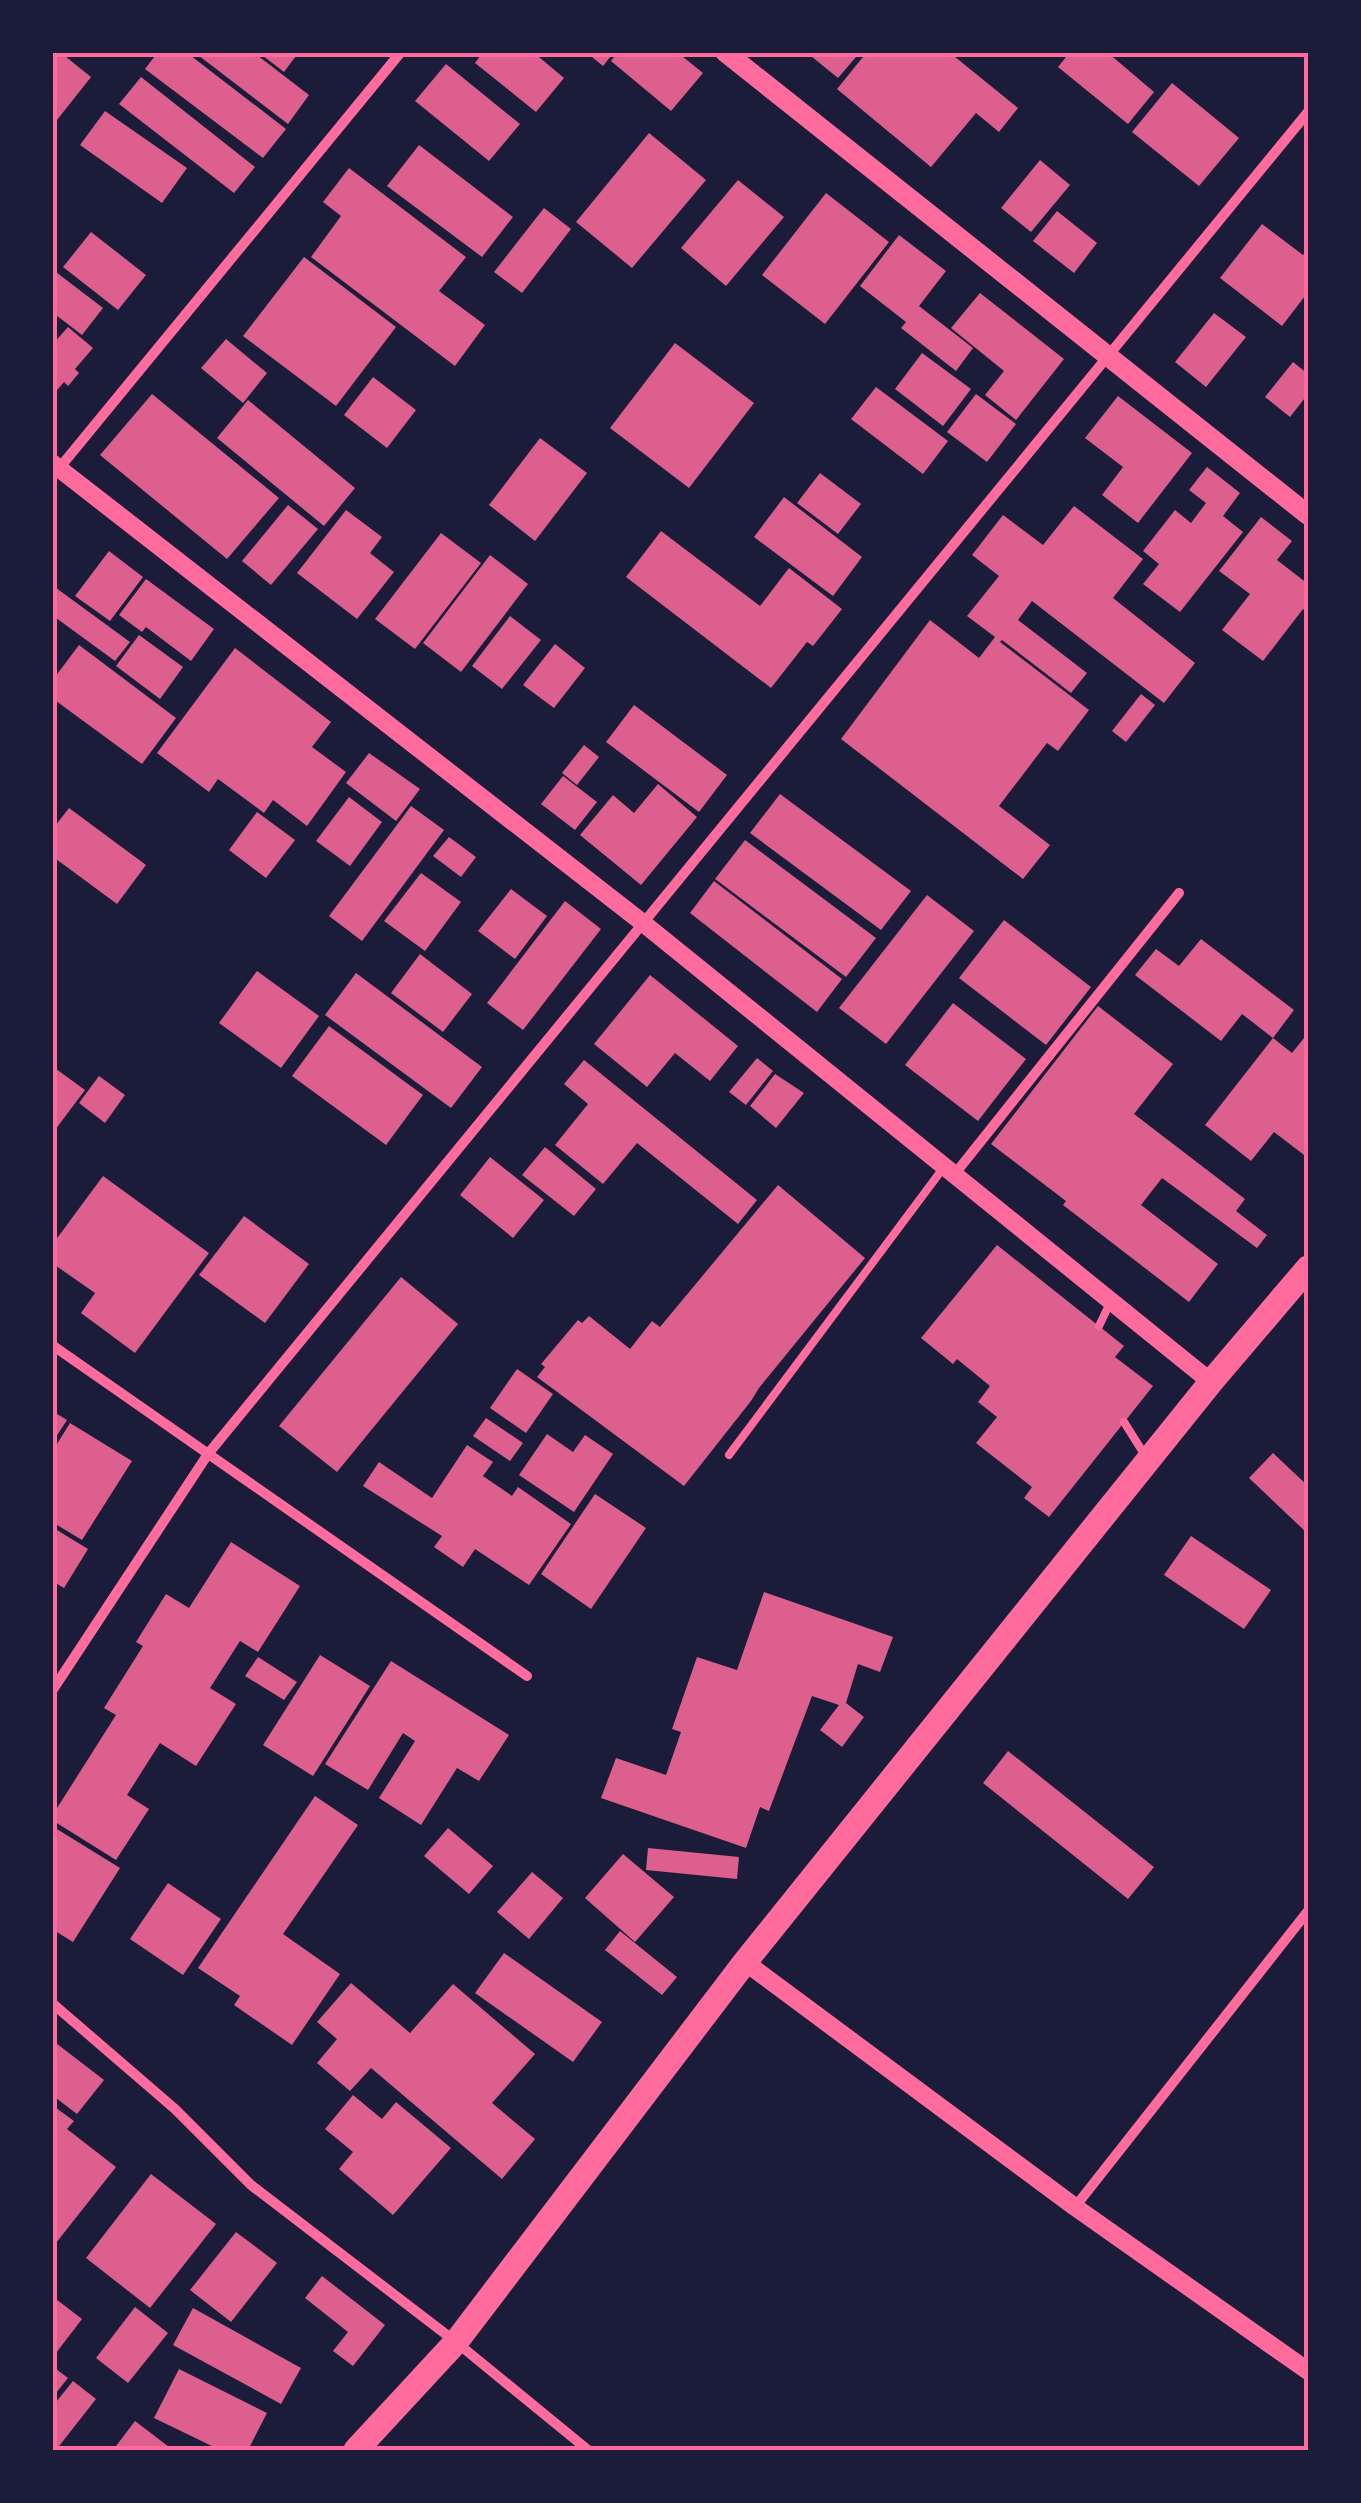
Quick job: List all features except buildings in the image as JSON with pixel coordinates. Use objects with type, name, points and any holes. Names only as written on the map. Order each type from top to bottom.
[{"type":"main road","points":[[724,52],[1308,515]]},
{"type":"main road","points":[[356,2450],[456,2342],[746,1962],[1308,1268]]},
{"type":"street","points":[[400,52],[55,469],[643,924],[1212,1382]]},
{"type":"street","points":[[52,1691],[208,1454],[1308,112]]},
{"type":"street","points":[[949,1171],[1179,893]]},
{"type":"street","points":[[52,1345],[527,1676]]},
{"type":"street","points":[[1075,2207],[1308,1911]]},
{"type":"street","points":[[746,1962],[1075,2207],[1308,2371]]},
{"type":"street","points":[[52,2003],[175,2109],[250,2185],[456,2342],[588,2450]]},
{"type":"lane","points":[[728,1455],[949,1171]]},
{"type":"lane","points":[[1099,1326],[1111,1301]]},
{"type":"lane","points":[[1124,1422],[1148,1461]]}]
